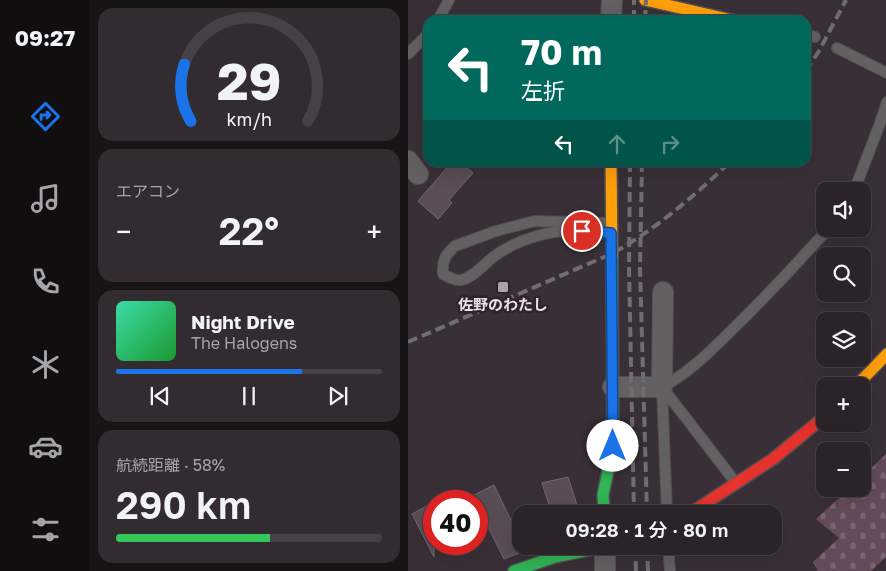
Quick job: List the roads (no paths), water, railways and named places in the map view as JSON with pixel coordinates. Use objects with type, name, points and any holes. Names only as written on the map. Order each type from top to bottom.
[{"type":"street","points":[[612,0],[612,15]]},
{"type":"street","points":[[645,0],[667,8],[713,15]]},
{"type":"street","points":[[604,505],[603,495],[613,446],[611,167]]},
{"type":"street","points":[[613,386],[662,387],[663,292]]},
{"type":"street","points":[[864,377],[886,354]]},
{"type":"street","points":[[702,505],[773,459],[816,423]]},
{"type":"street","points":[[514,571],[564,555]]},
{"type":"street","points":[[605,555],[605,571]]},
{"type":"lane","points":[[441,15],[449,0]]},
{"type":"lane","points":[[408,54],[423,40]]},
{"type":"lane","points":[[837,48],[886,73]]},
{"type":"lane","points":[[857,182],[886,102]]},
{"type":"lane","points":[[535,221],[611,228],[558,231],[538,235],[517,243],[494,257],[475,273],[461,280],[450,278],[444,274],[442,264],[447,253],[455,246],[518,224],[535,221]]},
{"type":"lane","points":[[662,387],[681,377],[710,352],[821,237]]},
{"type":"lane","points":[[662,387],[736,483]]},
{"type":"lane","points":[[662,387],[667,505]]},
{"type":"lane","points":[[669,555],[670,571]]},
{"type":"railway","points":[[634,0],[634,15]]},
{"type":"railway","points":[[645,15],[646,0]]},
{"type":"railway","points":[[811,63],[846,0]]},
{"type":"railway","points":[[630,167],[629,266],[634,505]]},
{"type":"railway","points":[[642,167],[640,268],[647,505]]},
{"type":"railway","points":[[408,342],[611,254],[674,212],[724,167]]},
{"type":"railway","points":[[635,555],[636,571]]},
{"type":"railway","points":[[647,555],[648,571]]},
{"type":"place","name":"佐野のわたし","points":[[503,287]]}]
